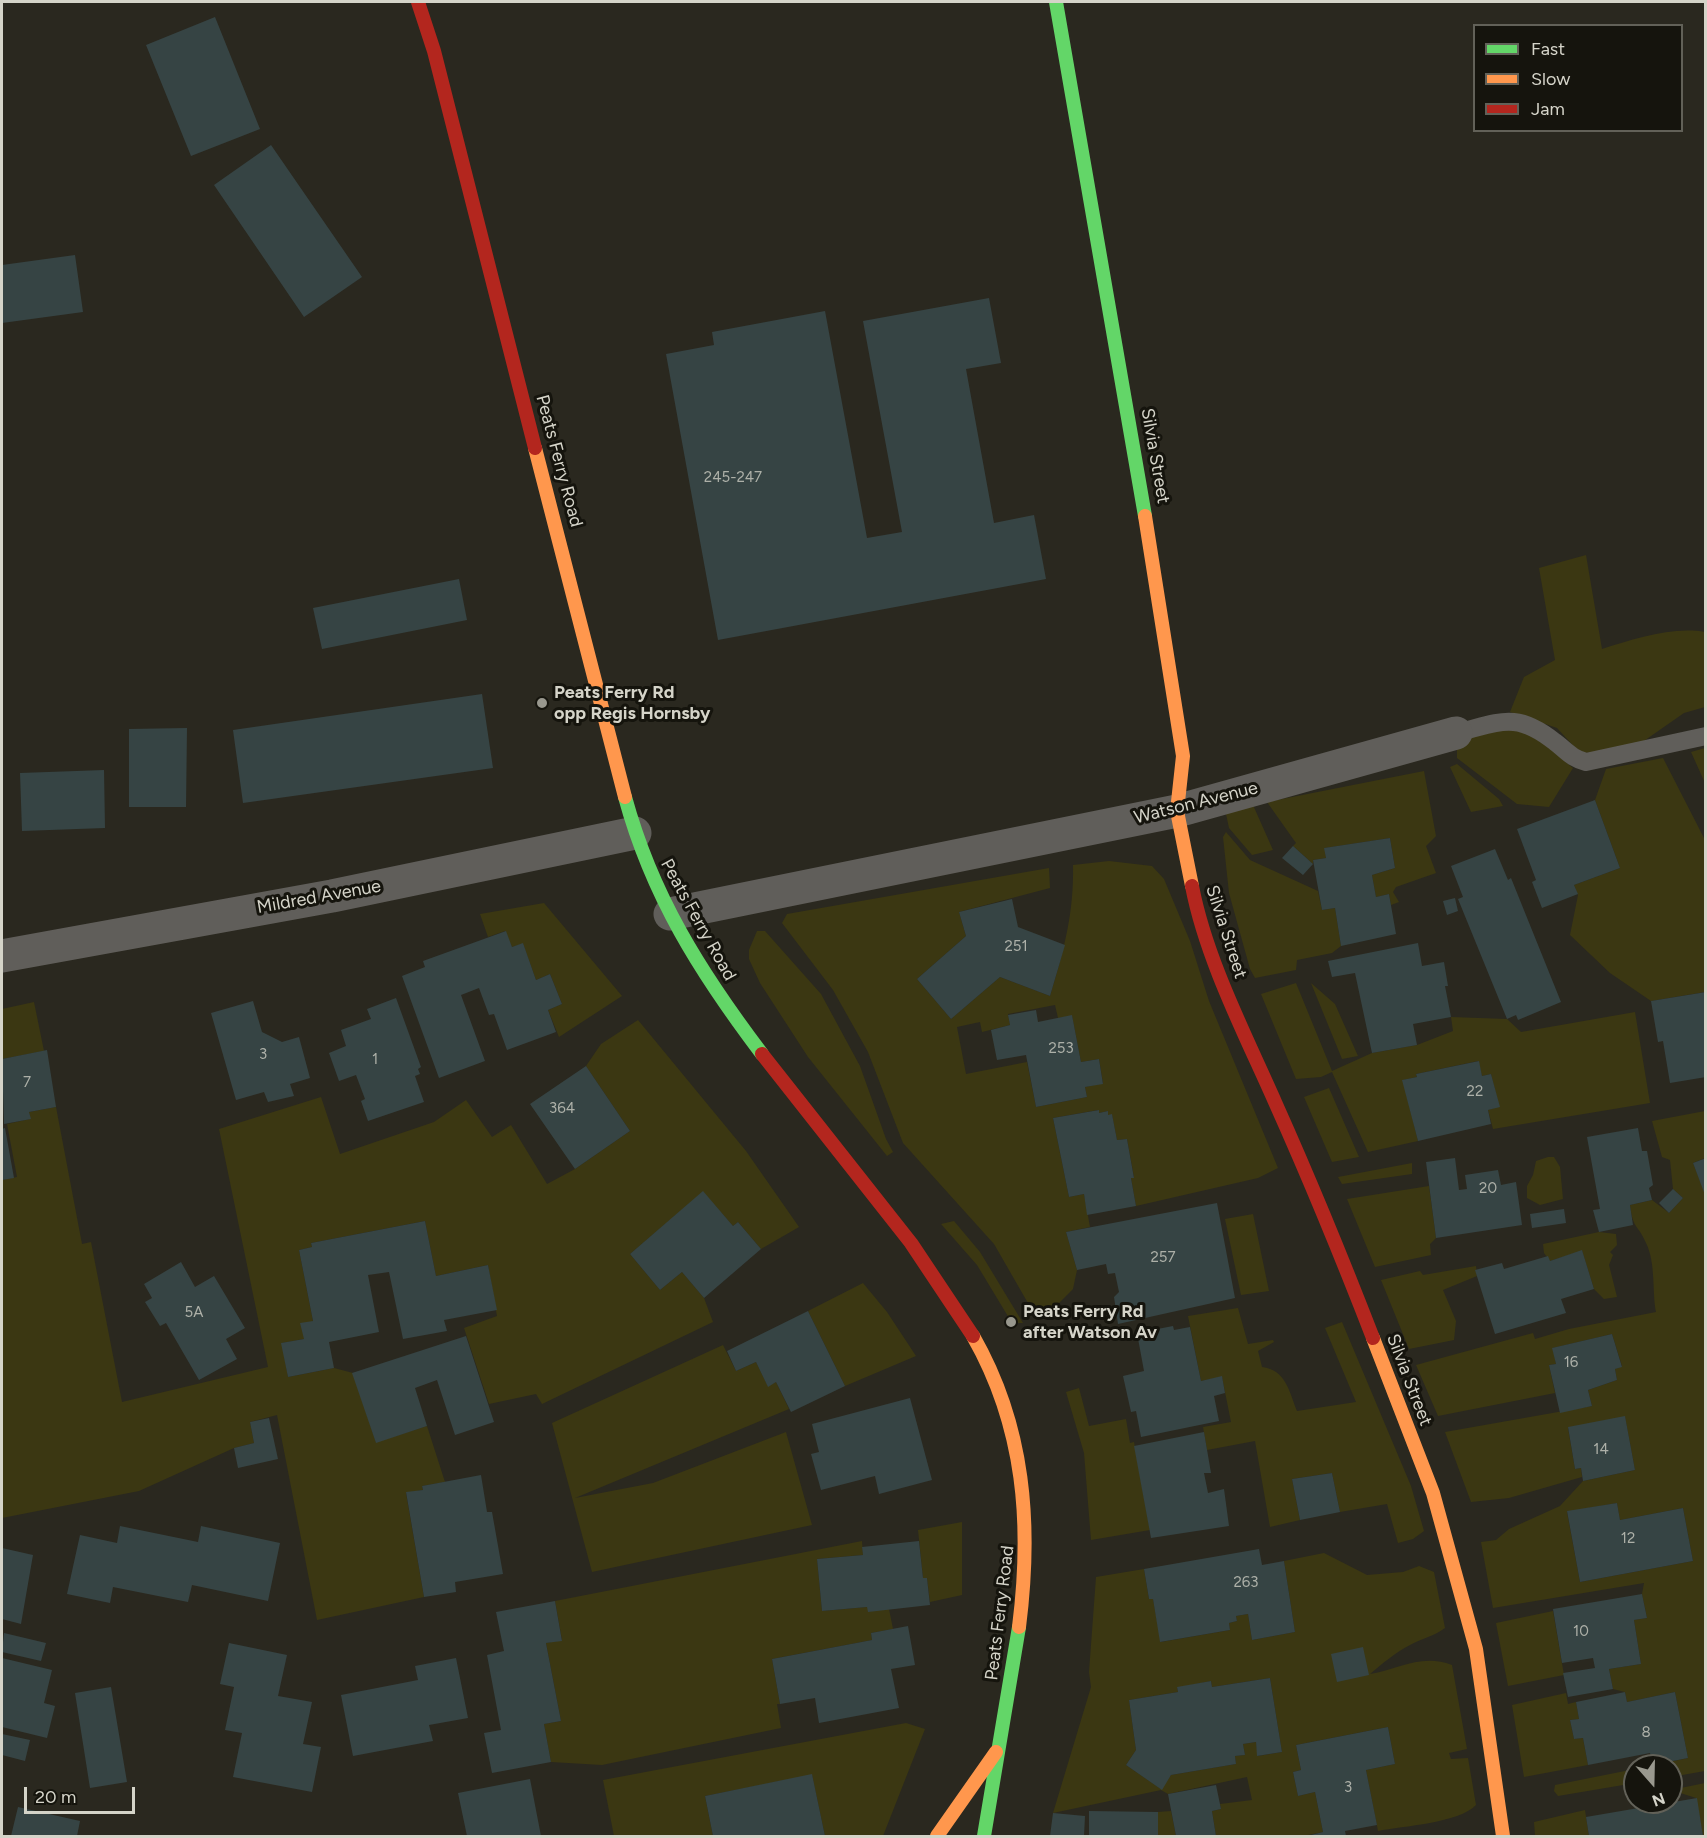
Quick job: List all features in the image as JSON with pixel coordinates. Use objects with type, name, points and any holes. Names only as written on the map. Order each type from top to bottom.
[{"type":"main road","name":"Peats Ferry Road","points":[[418,2],[434,51],[635,833],[650,874],[670,914],[726,1005],[909,1239],[963,1315],[998,1382],[1021,1466],[1028,1554],[1017,1650],[996,1752],[993,1806],[984,1836]]},
{"type":"main road","name":"Silvia Street","points":[[1056,2],[1169,656],[1184,756],[1177,811],[1195,903],[1228,996],[1318,1198],[1433,1493],[1476,1649],[1503,1836]]},
{"type":"main road","name":"Peats Ferry Road","points":[[937,1836],[996,1752]]},
{"type":"main road","points":[[989,1836],[993,1806]]},
{"type":"street","name":"Watson Avenue","points":[[670,914],[1177,811],[1456,733]]},
{"type":"street","name":"Mildred Avenue","points":[[2,956],[332,896],[635,833]]},
{"type":"lane","name":"Watson Avenue","points":[[1456,733],[1510,720],[1532,725],[1572,758],[1586,762],[1706,736]]},
{"type":"shaded area","points":[[1586,555],[1602,649],[1667,632],[1705,632],[1705,707],[1684,713],[1641,743],[1606,752],[1580,753],[1557,728],[1510,712],[1524,677],[1555,660],[1539,568]]},
{"type":"shaded area","points":[[1510,727],[1536,739],[1573,768],[1549,807],[1517,804],[1457,758],[1457,737]]},
{"type":"shaded area","points":[[1706,748],[1705,783],[1691,752]]},
{"type":"shaded area","points":[[1663,758],[1705,840],[1705,992],[1651,1001],[1610,973],[1570,935],[1578,895],[1574,885],[1620,868],[1595,800],[1606,769]]},
{"type":"shaded area","points":[[1457,764],[1499,799],[1503,806],[1471,812],[1450,767]]},
{"type":"shaded area","points":[[1424,771],[1436,836],[1426,846],[1436,873],[1396,887],[1393,892],[1399,902],[1391,905],[1389,894],[1376,897],[1372,875],[1395,868],[1390,838],[1325,848],[1326,858],[1313,860],[1313,864],[1293,846],[1296,843],[1267,802]]},
{"type":"shaded area","points":[[1253,805],[1273,850],[1252,855],[1229,828],[1226,814]]},
{"type":"shaded area","points":[[1226,832],[1250,860],[1318,891],[1322,910],[1335,908],[1341,946],[1332,953],[1297,960],[1296,970],[1255,978],[1250,969],[1229,893],[1223,837]]},
{"type":"shaded area","points":[[1109,861],[1152,866],[1164,879],[1190,941],[1209,1001],[1278,1168],[1258,1178],[1136,1206],[1131,1178],[1134,1177],[1127,1139],[1117,1140],[1112,1115],[1108,1115],[1108,1111],[1099,1113],[1098,1110],[1053,1118],[1069,1197],[1084,1194],[1090,1227],[1066,1232],[1077,1270],[1073,1289],[1059,1303],[1036,1317],[994,1244],[903,1143],[868,1052],[833,990],[782,923],[787,914],[1049,868],[1050,888],[959,912],[966,936],[917,979],[951,1019],[1000,977],[1050,996],[1067,931],[1072,899],[1073,865]],"holes":[[[1055,1005],[1058,1018],[1072,1016],[1081,1062],[1099,1059],[1103,1083],[1085,1087],[1087,1097],[1036,1107],[1027,1062],[966,1074],[957,1027],[980,1022],[982,1032],[1010,1025],[1008,1014]]]},
{"type":"shaded area","points":[[544,903],[622,996],[559,1037],[548,1010],[562,1004],[550,974],[536,980],[523,944],[512,947],[505,931],[488,937],[480,914]]},
{"type":"shaded area","points":[[757,931],[765,931],[821,994],[860,1066],[886,1139],[893,1152],[887,1156],[808,1057],[760,983],[749,959],[749,950]]},
{"type":"shaded area","points":[[1296,983],[1332,1071],[1372,1053],[1417,1045],[1453,1031],[1451,1017],[1507,1019],[1521,1032],[1635,1012],[1650,1103],[1493,1129],[1488,1110],[1499,1106],[1491,1074],[1482,1076],[1478,1061],[1416,1074],[1417,1077],[1403,1080],[1418,1141],[1368,1152],[1332,1072],[1321,1077],[1296,1079],[1261,994]]},
{"type":"shaded area","points":[[1311,983],[1335,1004],[1358,1056],[1342,1059]]},
{"type":"shaded area","points":[[34,1002],[44,1051],[2,1059],[2,1009]]},
{"type":"shaded area","points":[[638,1020],[746,1151],[799,1227],[761,1249],[738,1222],[733,1226],[703,1192],[630,1254],[660,1290],[682,1272],[704,1298],[713,1322],[542,1404],[536,1394],[489,1404],[464,1328],[497,1316],[488,1265],[436,1276],[425,1221],[311,1243],[312,1247],[299,1250],[313,1321],[304,1339],[282,1343],[288,1377],[334,1368],[353,1373],[376,1442],[427,1426],[445,1482],[422,1486],[423,1490],[406,1493],[424,1597],[317,1620],[277,1415],[250,1422],[254,1443],[234,1448],[139,1491],[2,1518],[2,1180],[17,1177],[7,1124],[30,1119],[29,1112],[56,1107],[82,1244],[91,1242],[122,1402],[268,1367],[219,1129],[321,1097],[340,1154],[434,1122],[466,1100],[492,1137],[511,1125],[547,1184],[575,1169],[630,1131],[586,1066],[601,1044]]},
{"type":"shaded area","points":[[1329,1088],[1359,1157],[1332,1162],[1304,1097]]},
{"type":"shaded area","points":[[1705,1111],[1705,1158],[1693,1163],[1706,1196],[1705,1771],[1683,1775],[1683,1759],[1688,1758],[1675,1692],[1627,1702],[1625,1692],[1613,1689],[1609,1669],[1641,1664],[1634,1620],[1647,1618],[1642,1594],[1644,1583],[1493,1608],[1481,1542],[1496,1540],[1509,1529],[1560,1506],[1583,1481],[1635,1470],[1625,1417],[1568,1428],[1575,1469],[1581,1468],[1582,1477],[1509,1498],[1471,1502],[1445,1432],[1592,1406],[1588,1390],[1617,1380],[1615,1369],[1622,1366],[1612,1334],[1553,1348],[1556,1364],[1549,1365],[1555,1393],[1438,1416],[1416,1365],[1533,1333],[1535,1339],[1569,1329],[1656,1312],[1651,1259],[1646,1243],[1634,1223],[1630,1205],[1652,1200],[1669,1213],[1683,1198],[1673,1189],[1670,1160],[1662,1157],[1652,1121]],"holes":[[[1617,1503],[1620,1520],[1683,1508],[1693,1561],[1580,1582],[1567,1512]]]},
{"type":"shaded area","points":[[1554,1157],[1560,1167],[1563,1199],[1540,1205],[1527,1198],[1527,1186],[1533,1175],[1536,1161]]},
{"type":"shaded area","points":[[1412,1163],[1412,1174],[1342,1184],[1338,1177]]},
{"type":"shaded area","points":[[1429,1186],[1436,1238],[1430,1244],[1431,1255],[1375,1267],[1347,1199]]},
{"type":"shaded area","points":[[1253,1214],[1269,1291],[1241,1295],[1225,1219]]},
{"type":"shaded area","points":[[954,1221],[980,1252],[1023,1323],[1012,1323],[977,1265],[941,1224]]},
{"type":"shaded area","points":[[1599,1232],[1616,1234],[1617,1245],[1610,1252],[1613,1255],[1609,1265],[1617,1297],[1604,1299],[1594,1289],[1582,1251],[1550,1261],[1544,1253],[1543,1244]]},
{"type":"shaded area","points":[[1476,1266],[1477,1276],[1443,1290],[1456,1321],[1454,1340],[1409,1349],[1381,1280],[1420,1271],[1423,1275]]},
{"type":"shaded area","points":[[863,1283],[887,1312],[916,1356],[845,1386],[808,1311]]},
{"type":"shaded area","points":[[1238,1308],[1248,1344],[1273,1340],[1274,1342],[1258,1351],[1262,1367],[1282,1377],[1297,1411],[1356,1402],[1325,1328],[1342,1322],[1411,1486],[1424,1531],[1413,1539],[1398,1543],[1387,1504],[1340,1512],[1332,1473],[1292,1479],[1300,1520],[1270,1527],[1255,1441],[1207,1450],[1203,1427],[1231,1422],[1222,1377],[1201,1381],[1188,1316]]},
{"type":"shaded area","points":[[723,1345],[736,1371],[756,1362],[768,1386],[776,1382],[789,1409],[575,1498],[653,1483],[786,1432],[812,1525],[592,1572],[552,1423]]},
{"type":"shaded area","points":[[1079,1388],[1089,1426],[1126,1419],[1130,1443],[1134,1442],[1150,1530],[1091,1540],[1084,1453],[1066,1392]]},
{"type":"shaded area","points":[[962,1522],[962,1595],[930,1602],[927,1578],[923,1578],[918,1530]]},
{"type":"shaded area","points":[[862,1541],[863,1555],[817,1559],[822,1611],[867,1607],[889,1609],[893,1629],[871,1633],[872,1640],[772,1659],[780,1704],[777,1704],[781,1728],[602,1765],[551,1762],[544,1724],[561,1721],[546,1643],[562,1640],[555,1601]]},
{"type":"shaded area","points":[[1324,1553],[1367,1575],[1403,1572],[1419,1566],[1434,1572],[1445,1628],[1405,1648],[1370,1674],[1421,1661],[1452,1665],[1467,1749],[1449,1753],[1451,1759],[1468,1758],[1476,1805],[1468,1811],[1444,1820],[1378,1831],[1366,1770],[1395,1764],[1388,1727],[1296,1745],[1301,1770],[1293,1772],[1298,1796],[1315,1792],[1323,1832],[1303,1836],[1216,1836],[1212,1811],[1221,1809],[1220,1804],[1252,1800],[1247,1777],[1168,1794],[1161,1790],[1053,1813],[1091,1687],[1089,1672],[1096,1577],[1144,1569],[1149,1599],[1153,1599],[1161,1642],[1230,1630],[1229,1623],[1237,1621],[1236,1616],[1248,1614],[1252,1640],[1295,1632],[1284,1561]],"holes":[[[1270,1678],[1282,1752],[1258,1756],[1256,1742],[1243,1744],[1245,1755],[1235,1756],[1236,1764],[1171,1775],[1161,1789],[1126,1765],[1136,1750],[1129,1700],[1178,1692],[1177,1688],[1211,1681],[1212,1687]]]},
{"type":"shaded area","points":[[1553,1611],[1564,1675],[1508,1686],[1496,1623]]},
{"type":"shaded area","points":[[1566,1693],[1568,1704],[1576,1702],[1579,1719],[1570,1720],[1574,1739],[1583,1738],[1588,1765],[1524,1777],[1512,1705]]},
{"type":"shaded area","points":[[906,1723],[925,1729],[883,1836],[825,1836],[812,1775],[705,1796],[713,1836],[614,1836],[603,1780]]},
{"type":"shaded area","points":[[1623,1771],[1623,1785],[1558,1796],[1554,1791],[1555,1785]]},
{"type":"shaded area","points":[[1705,1783],[1705,1836],[1703,1836],[1696,1798],[1683,1794],[1683,1788]]},
{"type":"shaded area","points":[[1585,1810],[1589,1836],[1535,1836],[1534,1822]]},
{"type":"shaded area","points":[[1171,1811],[1176,1836],[1158,1836],[1158,1812]]},
{"type":"building","points":[[215,17],[260,129],[191,156],[146,45]]},
{"type":"building","points":[[271,145],[362,277],[304,317],[214,185]]},
{"type":"building","points":[[75,255],[83,312],[2,323],[2,265]]},
{"type":"building","points":[[989,298],[1001,363],[966,369],[994,523],[1034,515],[1046,579],[718,640],[666,354],[714,345],[712,332],[825,311],[867,538],[902,532],[863,321]]},
{"type":"building","points":[[459,579],[467,620],[322,649],[313,608]]},
{"type":"building","points":[[482,694],[493,768],[243,803],[233,730]]},
{"type":"building","points":[[187,728],[186,807],[129,807],[129,729]]},
{"type":"building","points":[[104,770],[105,828],[22,831],[20,773]]},
{"type":"building","points":[[1595,800],[1620,868],[1574,885],[1578,894],[1542,908],[1532,882],[1536,880],[1517,829]]},
{"type":"building","points":[[1390,838],[1395,868],[1372,875],[1376,897],[1389,894],[1396,934],[1341,946],[1335,908],[1322,910],[1313,860],[1326,858],[1324,848]]},
{"type":"building","points":[[1293,846],[1313,864],[1303,875],[1282,858]]},
{"type":"building","points":[[1495,849],[1508,880],[1511,878],[1561,1002],[1518,1020],[1516,1015],[1507,1019],[1458,899],[1463,897],[1451,866]]},
{"type":"building","points":[[1455,898],[1458,911],[1447,915],[1443,901]]},
{"type":"building","points":[[1012,899],[1018,927],[1065,945],[1050,996],[1000,977],[951,1019],[917,979],[966,936],[959,912]]},
{"type":"building","points":[[506,931],[512,947],[523,943],[536,980],[550,974],[562,1004],[548,1010],[556,1032],[507,1050],[494,1014],[489,1015],[479,988],[461,995],[485,1061],[439,1078],[402,976],[425,967],[423,961]]},
{"type":"building","points":[[1418,943],[1422,966],[1444,962],[1448,986],[1445,986],[1451,1017],[1413,1024],[1417,1045],[1372,1053],[1355,973],[1332,977],[1328,961]]},
{"type":"building","points":[[1706,992],[1706,1077],[1670,1083],[1663,1041],[1658,1042],[1651,1001]]},
{"type":"building","points":[[396,998],[421,1067],[418,1069],[420,1074],[415,1076],[424,1102],[368,1121],[361,1101],[365,1099],[356,1075],[339,1081],[329,1053],[346,1046],[341,1030],[371,1019],[367,1009]]},
{"type":"building","points":[[253,1001],[262,1032],[282,1042],[299,1037],[310,1078],[290,1084],[294,1096],[268,1102],[264,1092],[236,1100],[211,1013]]},
{"type":"building","points":[[1036,1010],[1038,1022],[1072,1015],[1081,1062],[1099,1059],[1103,1084],[1085,1087],[1087,1097],[1036,1107],[1026,1055],[997,1060],[991,1030],[1010,1025],[1008,1015]]},
{"type":"building","points":[[47,1050],[56,1107],[29,1112],[31,1119],[4,1124],[2,1059]]},
{"type":"building","points":[[1479,1061],[1482,1076],[1491,1074],[1500,1107],[1488,1110],[1491,1124],[1418,1141],[1402,1080],[1417,1077],[1416,1074]]},
{"type":"building","points":[[586,1066],[630,1131],[575,1169],[530,1104]]},
{"type":"building","points":[[1099,1110],[1099,1113],[1108,1111],[1108,1115],[1112,1114],[1117,1140],[1127,1139],[1136,1206],[1087,1215],[1084,1194],[1069,1197],[1053,1118]]},
{"type":"building","points":[[5,1128],[14,1178],[2,1180],[2,1129]]},
{"type":"building","points":[[1638,1128],[1642,1151],[1647,1151],[1653,1185],[1649,1188],[1652,1200],[1630,1205],[1633,1225],[1599,1232],[1593,1210],[1600,1209],[1587,1137]]},
{"type":"building","points":[[1455,1158],[1459,1190],[1467,1189],[1465,1175],[1498,1170],[1501,1185],[1516,1182],[1522,1225],[1436,1238],[1426,1162]]},
{"type":"building","points":[[1706,1158],[1706,1195],[1705,1195],[1693,1163]]},
{"type":"building","points":[[1673,1189],[1683,1198],[1669,1213],[1659,1203]]},
{"type":"building","points":[[703,1191],[733,1226],[738,1222],[761,1249],[704,1298],[682,1272],[660,1290],[630,1254]]},
{"type":"building","points":[[1217,1203],[1235,1298],[1118,1324],[1114,1297],[1119,1292],[1115,1273],[1108,1274],[1106,1264],[1077,1270],[1066,1232]]},
{"type":"building","points":[[1564,1209],[1566,1223],[1532,1228],[1530,1214]]},
{"type":"building","points":[[425,1221],[436,1276],[488,1265],[497,1310],[444,1320],[447,1331],[403,1339],[389,1272],[368,1275],[379,1332],[329,1342],[334,1368],[288,1377],[281,1343],[304,1339],[300,1323],[313,1321],[299,1250],[312,1247],[311,1243]]},
{"type":"building","points":[[1582,1250],[1594,1289],[1561,1299],[1566,1313],[1495,1334],[1475,1270],[1502,1263],[1504,1269],[1548,1256],[1550,1261]]},
{"type":"building","points":[[181,1262],[195,1287],[214,1276],[245,1328],[226,1339],[237,1359],[199,1380],[166,1323],[160,1326],[145,1302],[152,1298],[144,1284]]},
{"type":"building","points":[[808,1311],[845,1386],[791,1412],[776,1382],[768,1387],[756,1362],[736,1371],[727,1351]]},
{"type":"building","points":[[1173,1326],[1174,1330],[1190,1327],[1201,1381],[1222,1376],[1225,1393],[1214,1396],[1219,1421],[1141,1437],[1136,1411],[1131,1412],[1123,1376],[1144,1371],[1137,1333]]},
{"type":"building","points":[[1612,1334],[1622,1367],[1615,1369],[1617,1380],[1588,1390],[1592,1406],[1560,1413],[1549,1365],[1556,1364],[1552,1348]]},
{"type":"building","points":[[466,1336],[494,1422],[455,1435],[437,1380],[415,1388],[427,1426],[376,1443],[352,1373]]},
{"type":"building","points":[[910,1398],[932,1480],[879,1494],[875,1476],[821,1490],[811,1454],[819,1452],[812,1424]]},
{"type":"building","points":[[1625,1416],[1635,1470],[1583,1481],[1581,1468],[1575,1469],[1568,1427]]},
{"type":"building","points":[[269,1418],[278,1459],[238,1468],[234,1448],[254,1443],[250,1422]]},
{"type":"building","points":[[1204,1432],[1211,1473],[1204,1473],[1208,1493],[1224,1489],[1229,1526],[1151,1538],[1134,1446]]},
{"type":"building","points":[[1332,1473],[1340,1512],[1300,1520],[1292,1479]]},
{"type":"building","points":[[481,1475],[487,1512],[492,1512],[503,1574],[455,1582],[456,1592],[424,1597],[406,1492],[423,1490],[422,1486]]},
{"type":"building","points":[[1617,1503],[1620,1520],[1683,1508],[1693,1561],[1580,1582],[1567,1511]]},
{"type":"building","points":[[120,1526],[198,1542],[201,1526],[280,1543],[268,1601],[192,1585],[188,1602],[113,1587],[110,1603],[67,1594],[80,1535],[117,1543]]},
{"type":"building","points":[[919,1541],[923,1578],[927,1578],[930,1605],[868,1612],[867,1607],[822,1611],[817,1559],[863,1555],[862,1547]]},
{"type":"building","points":[[2,1548],[33,1555],[21,1624],[2,1619]]},
{"type":"building","points":[[1259,1549],[1262,1565],[1284,1561],[1295,1632],[1252,1640],[1248,1614],[1236,1616],[1237,1621],[1229,1623],[1230,1630],[1160,1642],[1153,1599],[1149,1599],[1144,1569]]},
{"type":"building","points":[[1642,1594],[1647,1618],[1634,1620],[1641,1664],[1609,1669],[1613,1689],[1568,1697],[1563,1673],[1595,1668],[1593,1658],[1562,1663],[1553,1609]]},
{"type":"building","points":[[555,1601],[562,1641],[546,1643],[561,1721],[544,1724],[551,1762],[492,1773],[484,1733],[501,1730],[487,1655],[504,1651],[496,1612]]},
{"type":"building","points":[[908,1626],[915,1665],[891,1669],[899,1708],[819,1723],[815,1698],[780,1704],[772,1659],[872,1640],[871,1633]]},
{"type":"building","points":[[4,1633],[46,1643],[41,1661],[2,1652]]},
{"type":"building","points":[[229,1643],[287,1655],[278,1696],[312,1702],[303,1744],[321,1747],[312,1792],[233,1777],[242,1733],[225,1730],[234,1687],[220,1684]]},
{"type":"building","points":[[1363,1647],[1369,1675],[1337,1682],[1331,1654]]},
{"type":"building","points":[[2,1658],[52,1670],[44,1703],[55,1706],[47,1738],[2,1727]]},
{"type":"building","points":[[456,1658],[468,1718],[429,1725],[433,1741],[353,1756],[341,1695],[418,1680],[415,1666]]},
{"type":"building","points":[[1270,1678],[1282,1752],[1257,1756],[1256,1742],[1243,1744],[1245,1755],[1235,1756],[1236,1764],[1171,1775],[1162,1790],[1126,1765],[1136,1750],[1129,1700],[1178,1692],[1177,1687],[1211,1681],[1212,1687]]},
{"type":"building","points":[[111,1687],[127,1782],[90,1788],[75,1693]]},
{"type":"building","points":[[1625,1692],[1627,1702],[1675,1692],[1688,1758],[1683,1759],[1683,1754],[1623,1754],[1623,1758],[1588,1765],[1583,1738],[1574,1739],[1570,1720],[1579,1719],[1576,1702]]},
{"type":"building","points":[[1388,1727],[1395,1764],[1366,1770],[1377,1825],[1345,1831],[1346,1836],[1307,1836],[1323,1832],[1315,1792],[1298,1796],[1293,1772],[1301,1770],[1296,1745]]},
{"type":"building","points":[[2,1734],[30,1740],[25,1761],[2,1755]]},
{"type":"building","points":[[812,1774],[825,1836],[713,1836],[705,1796]]},
{"type":"building","points":[[530,1779],[541,1836],[467,1836],[458,1793]]},
{"type":"building","points":[[1216,1785],[1221,1809],[1212,1811],[1216,1836],[1176,1836],[1168,1794]]},
{"type":"building","points":[[1697,1798],[1703,1836],[1589,1836],[1586,1817],[1623,1811],[1623,1814],[1683,1814],[1683,1800]]},
{"type":"building","points":[[18,1807],[80,1821],[77,1836],[11,1836]]},
{"type":"building","points":[[1089,1811],[1158,1812],[1158,1836],[1089,1836]]},
{"type":"building","points":[[1053,1813],[1085,1816],[1084,1836],[1050,1836]]},
{"type":"traffic: fast","points":[[1056,2],[1145,516]]},
{"type":"traffic: fast","points":[[625,797],[649,867],[680,932],[718,993],[762,1054]]},
{"type":"traffic: fast","points":[[984,1836],[1019,1627]]},
{"type":"traffic: slow","points":[[535,448],[625,797]]},
{"type":"traffic: slow","points":[[1145,516],[1183,756],[1177,811],[1192,886]]},
{"type":"traffic: slow","points":[[973,1336],[1004,1406],[1014,1441],[1020,1477],[1025,1551],[1019,1627]]},
{"type":"traffic: slow","points":[[1373,1338],[1433,1493],[1476,1649],[1503,1836]]},
{"type":"traffic: slow","points":[[937,1836],[996,1752]]},
{"type":"traffic: jam","points":[[418,2],[434,51],[535,448]]},
{"type":"traffic: jam","points":[[1192,886],[1207,941],[1239,1023],[1288,1131],[1373,1338]]},
{"type":"traffic: jam","points":[[762,1054],[911,1243],[973,1336]]},
{"type":"place","name":"Peats Ferry Rd opp Regis Hornsby","points":[[542,703]]},
{"type":"place","name":"Peats Ferry Rd after Watson Av","points":[[1011,1322]]}]
